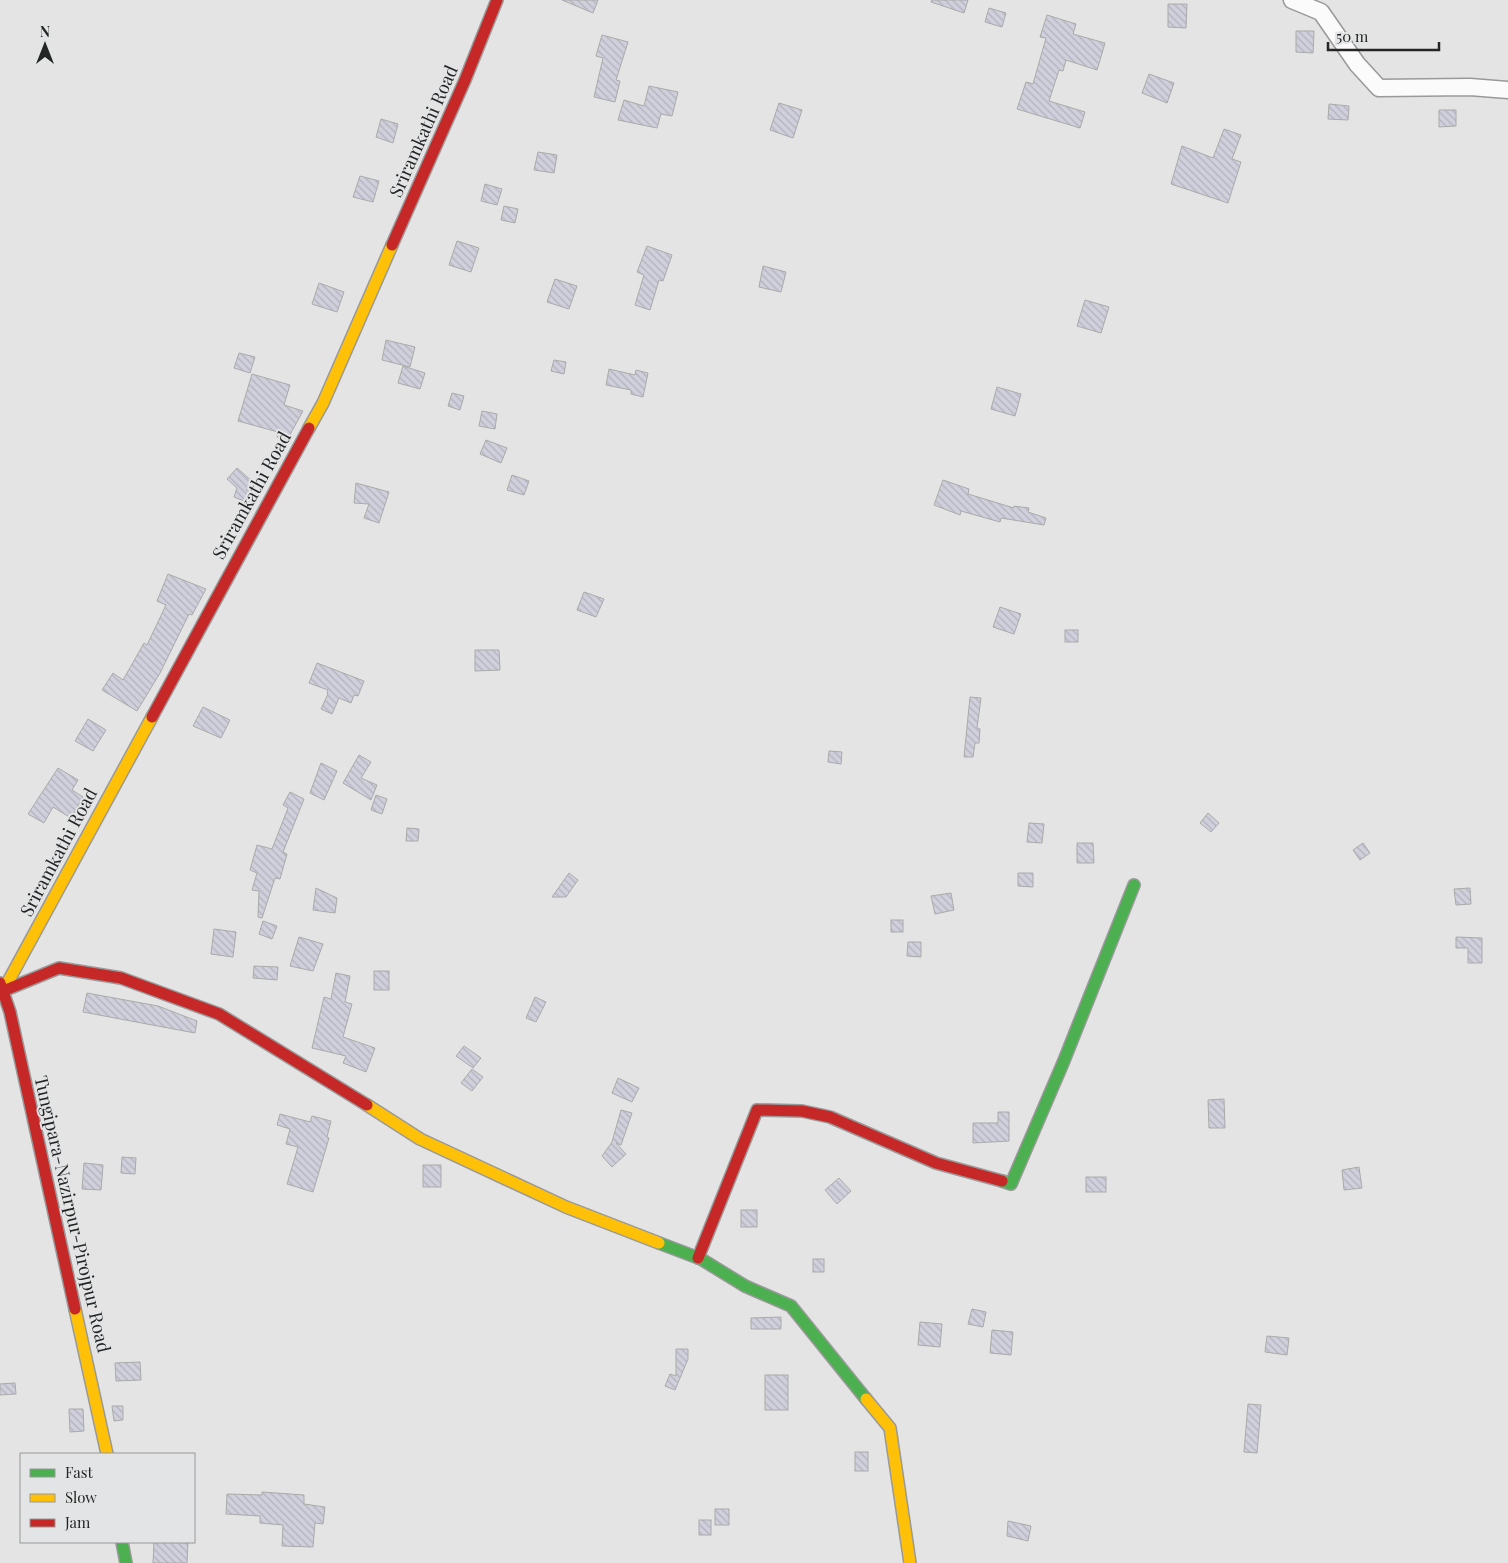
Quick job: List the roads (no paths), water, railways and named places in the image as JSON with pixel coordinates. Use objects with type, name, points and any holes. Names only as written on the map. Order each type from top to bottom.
[{"type":"street","name":"Sriramkathi Road","points":[[2,987],[323,403],[465,80],[497,0]]},
{"type":"street","points":[[1292,0],[1321,12],[1352,56],[1379,88],[1470,87],[1508,90]]},
{"type":"street","points":[[698,1258],[757,1110],[761,1108],[802,1111],[830,1117],[936,1164],[1011,1184],[1063,1063],[1134,885]]},
{"type":"street","points":[[2,987],[59,968],[121,978],[218,1014],[319,1074],[420,1139],[566,1207],[698,1258],[745,1286],[791,1306],[890,1428],[910,1563]]},
{"type":"street","name":"Tungipara-Nazirpur-Pirojpur Road","points":[[2,987],[10,1012],[107,1453]]},
{"type":"street","points":[[122,1543],[126,1563]]}]
